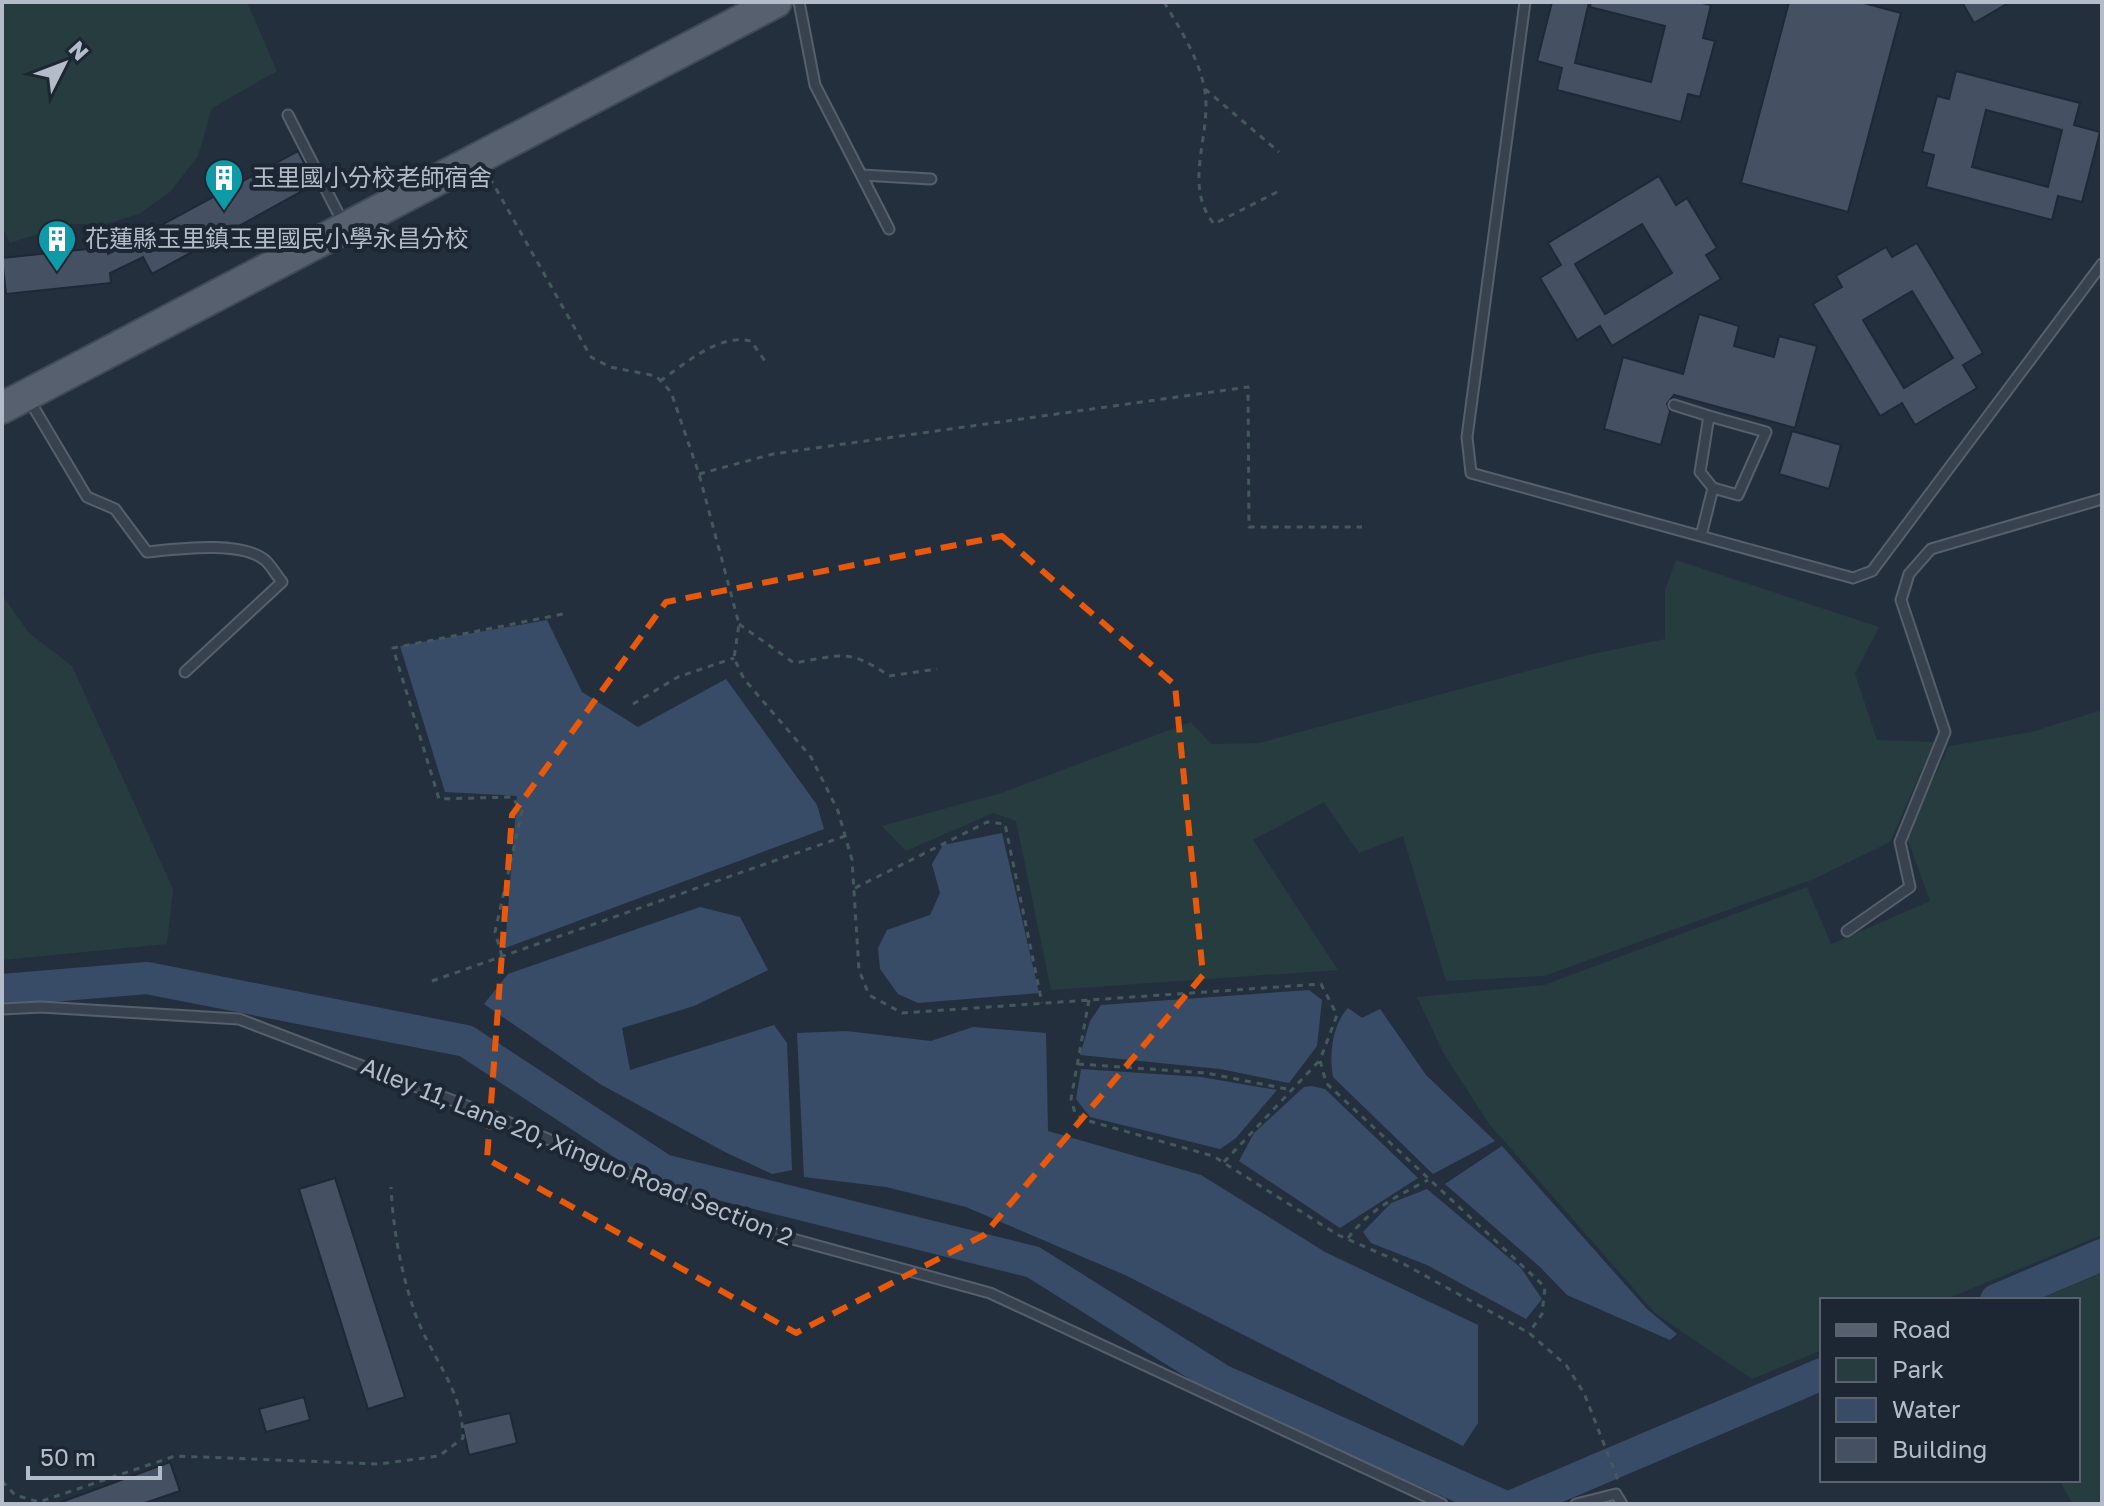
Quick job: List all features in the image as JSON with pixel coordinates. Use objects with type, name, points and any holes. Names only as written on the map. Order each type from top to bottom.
[{"type":"main road","points":[[10,398],[339,215],[741,2]]},
{"type":"main road","points":[[10,398],[776,2]]},
{"type":"lane","points":[[799,2],[815,85],[889,229]]},
{"type":"lane","points":[[1525,2],[1467,437],[1471,473],[1853,578],[1872,571],[2102,264]]},
{"type":"lane","points":[[288,115],[339,215]]},
{"type":"lane","points":[[862,175],[931,179]]},
{"type":"lane","points":[[10,398],[87,497],[115,509],[147,552],[199,547],[253,553],[266,561],[282,582],[185,672]]},
{"type":"lane","points":[[1674,405],[1766,432],[1738,495],[1713,488],[1700,472],[1709,416]]},
{"type":"lane","points":[[1701,536],[1713,488]]},
{"type":"lane","points":[[1847,931],[1910,887],[1900,842],[1945,732],[1901,600],[1909,574],[1931,549],[2102,499]]},
{"type":"lane","name":"Alley 11, Lane 20, Xinguo Road Section 2","points":[[2,1009],[41,1007],[239,1019],[488,1114],[771,1233],[990,1293],[1442,1504]]},
{"type":"lane","points":[[1576,1504],[1616,1494],[1622,1504]]},
{"type":"path","points":[[1164,2],[1194,53],[1205,89],[1197,183],[1202,208],[1214,224],[1277,192]]},
{"type":"path","points":[[1205,89],[1279,152]]},
{"type":"path","points":[[478,158],[591,357],[610,367],[656,376],[671,392],[699,474],[739,624],[734,658],[744,679],[811,757],[838,811],[854,889],[859,970],[869,995],[902,1013],[1321,984],[1337,1015],[1320,1060],[1223,1163]]},
{"type":"path","points":[[660,381],[704,352],[737,337],[751,341],[765,361]]},
{"type":"path","points":[[699,474],[773,454],[1248,387],[1249,527],[1362,527]]},
{"type":"path","points":[[502,956],[495,932],[522,811],[512,797],[439,799],[393,648],[563,614]]},
{"type":"path","points":[[739,624],[794,663],[833,656],[861,656],[889,676],[937,669]]},
{"type":"path","points":[[633,704],[678,677],[734,658]]},
{"type":"path","points":[[854,889],[987,822],[1005,824],[1042,1003]]},
{"type":"path","points":[[432,981],[845,836]]},
{"type":"path","points":[[1089,1000],[1071,1099],[1082,1119],[1213,1156],[1348,1239],[1402,1263],[1529,1333],[1566,1365],[1584,1393],[1619,1475]]},
{"type":"path","points":[[1320,1060],[1326,1083],[1545,1287],[1542,1314],[1529,1333]]},
{"type":"path","points":[[1076,1064],[1206,1073],[1292,1090]]},
{"type":"path","points":[[1348,1239],[1361,1221],[1388,1200],[1428,1180]]},
{"type":"path","points":[[2,1481],[15,1495],[39,1502],[175,1456],[379,1464],[439,1456],[463,1438],[463,1412],[415,1314],[393,1227],[391,1187]]},
{"type":"highlighted area","points":[[1002,536],[1175,685],[1203,975],[984,1235],[796,1333],[487,1159],[512,815],[666,602]]},
{"type":"green space","points":[[2,2],[247,2],[277,71],[212,108],[198,156],[170,192],[139,214],[106,224],[68,224],[10,243],[2,226]]},
{"type":"green space","points":[[1676,560],[1879,627],[1855,674],[1877,740],[1934,742],[1890,842],[1814,879],[1544,976],[1446,981],[1403,836],[1359,853],[1324,802],[1253,840],[1338,970],[1051,990],[1016,821],[993,813],[906,851],[882,826],[1001,793],[1191,722],[1211,744],[1259,743],[1588,655],[1665,639],[1665,590]]},
{"type":"green space","points":[[2,595],[29,633],[72,666],[173,889],[167,944],[2,960]]},
{"type":"green space","points":[[2102,710],[2102,1235],[1949,1298],[1820,1298],[1820,1351],[1752,1379],[1656,1314],[1489,1124],[1444,1054],[1417,997],[1544,985],[1807,887],[1831,944],[1930,901],[1906,836],[1949,746],[2031,732]]},
{"type":"green space","points":[[2102,1273],[2102,1504],[2073,1504],[2060,1482],[2080,1482],[2080,1298],[2043,1298]]},
{"type":"water","points":[[547,620],[582,692],[638,727],[726,679],[817,805],[824,829],[505,948],[517,796],[445,792],[400,646]]},
{"type":"water","points":[[1002,833],[1039,993],[918,1003],[898,994],[880,969],[878,948],[887,930],[930,915],[940,893],[932,864],[943,845]]},
{"type":"water","points":[[700,907],[740,917],[768,970],[694,1006],[622,1028],[630,1070],[774,1025],[787,1043],[792,1170],[772,1174],[725,1152],[600,1084],[484,1004],[508,974]]},
{"type":"water","points":[[1309,990],[1322,1000],[1317,1046],[1289,1083],[1220,1069],[1080,1055],[1090,1021],[1101,1005]]},
{"type":"water","points":[[1348,1008],[1362,1018],[1380,1009],[1426,1075],[1495,1141],[1433,1174],[1333,1077],[1333,1041],[1338,1023]]},
{"type":"water","points":[[973,1027],[1046,1033],[1048,1131],[1201,1175],[1325,1252],[1478,1325],[1478,1423],[1463,1446],[1125,1275],[966,1207],[886,1187],[804,1177],[797,1033],[846,1031],[931,1041]]},
{"type":"water","points":[[1081,1069],[1201,1077],[1277,1090],[1236,1138],[1220,1149],[1090,1117],[1076,1099]]},
{"type":"water","points":[[1304,1087],[1325,1089],[1418,1178],[1340,1228],[1239,1161],[1254,1133]]},
{"type":"water","points":[[1502,1146],[1647,1309],[1677,1334],[1670,1340],[1567,1295],[1540,1267],[1445,1184]]},
{"type":"water","points":[[1427,1189],[1521,1268],[1542,1299],[1526,1319],[1427,1265],[1371,1243],[1363,1232],[1391,1203]]},
{"type":"building","points":[[1552,2],[1589,2],[1575,63],[1651,82],[1665,26],[1590,7],[1591,2],[1698,2],[1711,5],[1703,38],[1715,41],[1700,97],[1688,94],[1681,122],[1557,90],[1562,68],[1537,61]]},
{"type":"building","points":[[1789,2],[1860,2],[1901,13],[1848,212],[1741,183]]},
{"type":"building","points":[[1962,2],[2010,2],[1974,23]]},
{"type":"building","points":[[1956,71],[2080,103],[2074,125],[2100,132],[2082,202],[2058,196],[2052,220],[1926,187],[1934,155],[1922,152],[1937,96],[1949,99]],"holes":[[[1986,110],[2062,130],[2048,187],[1972,167]]]},
{"type":"building","name":"玉里國小分校老師宿舍","points":[[298,151],[315,184],[152,274],[143,257],[110,273],[111,283],[6,294],[2,258],[107,247],[108,254]]},
{"type":"building","points":[[1659,176],[1676,205],[1687,198],[1717,248],[1706,255],[1721,279],[1612,346],[1600,326],[1577,340],[1540,278],[1561,265],[1548,243]],"holes":[[[1642,224],[1672,273],[1605,314],[1575,264]]]},
{"type":"building","points":[[1917,243],[1983,353],[1963,365],[1977,388],[1915,425],[1902,403],[1880,416],[1813,304],[1842,287],[1836,276],[1886,247],[1892,257]],"holes":[[[1912,291],[1953,358],[1904,388],[1863,320]]]},
{"type":"building","points":[[1699,314],[1739,326],[1734,346],[1774,357],[1779,336],[1817,346],[1795,428],[1674,395],[1667,404],[1670,411],[1661,445],[1604,429],[1623,357],[1683,374]]},
{"type":"building","points":[[1792,431],[1841,445],[1829,489],[1779,474]]},
{"type":"building","points":[[335,1178],[405,1397],[368,1409],[299,1189]]},
{"type":"building","points":[[304,1397],[310,1420],[266,1432],[259,1409]]},
{"type":"building","points":[[510,1413],[517,1443],[469,1455],[462,1424]]},
{"type":"building","points":[[170,1462],[180,1491],[142,1504],[56,1504]]},
{"type":"waterway","points":[[2,990],[147,978],[466,1041],[663,1170],[1033,1262],[1221,1380],[1499,1504]]},
{"type":"waterway","points":[[2001,1298],[2102,1255]]},
{"type":"waterway","points":[[1517,1504],[1820,1375]]},
{"type":"place","name":"玉里國小分校老師宿舍","points":[[224,212]]},
{"type":"place","name":"花蓮縣玉里鎮玉里國民小學永昌分校","points":[[57,273]]}]
